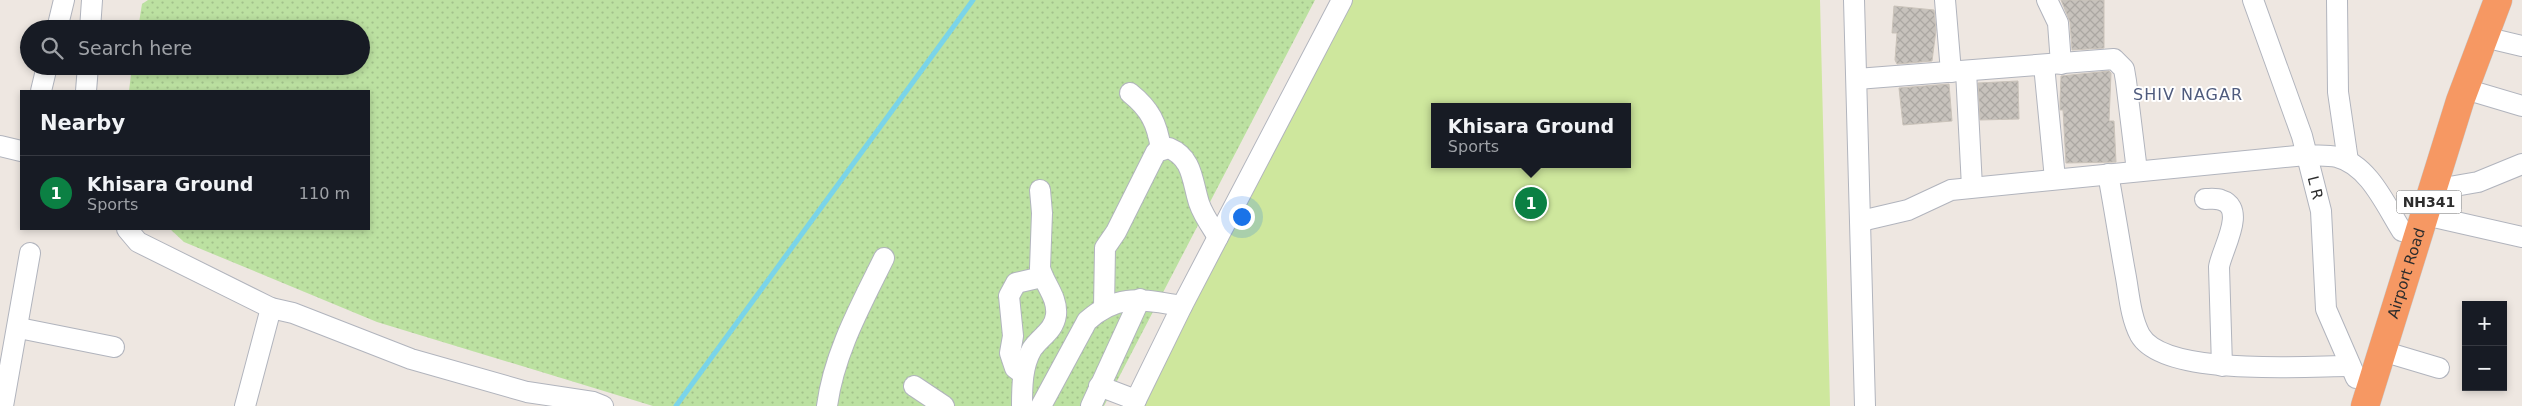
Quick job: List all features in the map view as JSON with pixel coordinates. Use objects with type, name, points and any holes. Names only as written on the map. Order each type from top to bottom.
[{"type":"highway","name":"Airport Road","points":[[2347,406],[2353,372],[2402,231],[2444,96],[2480,0]]},
{"type":"highway","name":"Airport Road","points":[[2365,406],[2465,89],[2498,0]]},
{"type":"street","points":[[59,20],[64,0]]},
{"type":"street","points":[[91,20],[92,0]]},
{"type":"street","points":[[1099,386],[1135,403],[1182,306],[1342,0]]},
{"type":"street","points":[[1854,0],[1865,406]]},
{"type":"street","points":[[1945,0],[1959,72],[1972,187]]},
{"type":"street","points":[[2047,0],[2058,24],[2053,64],[2055,179]]},
{"type":"street","name":"L R","points":[[2253,0],[2302,136],[2321,211],[2326,309],[2353,372]]},
{"type":"street","points":[[2337,0],[2338,92],[2348,161]]},
{"type":"street","points":[[2484,38],[2522,46]]},
{"type":"street","points":[[1856,79],[2114,59],[2121,64],[2126,81],[2137,171]]},
{"type":"street","points":[[41,90],[45,75]]},
{"type":"street","points":[[86,90],[87,75]]},
{"type":"street","points":[[2465,89],[2522,106]]},
{"type":"street","points":[[1130,93],[1149,110],[1156,122],[1161,148]]},
{"type":"street","points":[[0,146],[20,151]]},
{"type":"street","points":[[1104,308],[1105,248],[1116,232],[1152,157],[1161,148],[1177,151],[1186,160],[1193,175],[1202,210],[1218,237]]},
{"type":"street","points":[[1861,221],[1908,210],[1951,190],[2306,155],[2336,156],[2348,161],[2367,178],[2402,231]]},
{"type":"street","points":[[2429,203],[2522,164]]},
{"type":"street","points":[[2108,174],[2132,312],[2141,335],[2151,347],[2167,355],[2193,362],[2222,366],[2353,372]]},
{"type":"street","points":[[1022,406],[1023,374],[1033,348],[1049,332],[1056,314],[1053,297],[1042,277],[1040,190]]},
{"type":"street","points":[[2205,199],[2221,200],[2227,204],[2233,216],[2232,231],[2224,246],[2219,267],[2222,366]]},
{"type":"street","points":[[2429,203],[2522,237]]},
{"type":"street","points":[[128,230],[138,242],[271,308],[293,312],[411,359],[526,399],[593,402],[603,406]]},
{"type":"street","points":[[3,406],[7,346],[19,328],[30,253]]},
{"type":"street","points":[[828,406],[835,366],[850,327],[884,258]]},
{"type":"street","points":[[1023,374],[1015,368],[1010,353],[1013,336],[1009,296],[1016,283],[1042,277]]},
{"type":"street","points":[[1041,406],[1087,321],[1104,308],[1125,300],[1140,299],[1182,306]]},
{"type":"street","points":[[1091,406],[1140,299]]},
{"type":"street","points":[[245,406],[271,308]]},
{"type":"street","points":[[19,328],[114,347]]},
{"type":"street","points":[[2382,350],[2439,368]]},
{"type":"street","points":[[914,386],[944,406]]},
{"type":"green space","points":[[148,0],[1315,0],[1104,406],[653,406],[377,322],[184,242],[171,230],[370,230],[370,90],[129,90],[131,75],[370,75],[370,20],[139,20],[142,4]]},
{"type":"green space","points":[[1348,0],[1820,0],[1830,406],[1126,406]]},
{"type":"building","points":[[2061,0],[2104,0],[2104,48],[2072,50],[2070,22]]},
{"type":"building","points":[[1894,6],[1934,10],[1936,30],[1932,61],[1897,64],[1895,60],[1897,33],[1892,33]]},
{"type":"building","points":[[2109,71],[2111,73],[2109,121],[2114,121],[2116,162],[2066,163],[2063,110],[2060,110],[2061,76]]},
{"type":"building","points":[[2018,81],[2019,119],[1980,120],[1978,83]]},
{"type":"building","points":[[1949,84],[1952,121],[1903,125],[1899,88]]},
{"type":"waterway","points":[[676,406],[973,0]]},
{"type":"place","name":"Khisara Ground","points":[[1531,203]]},
{"type":"district","name":"SHIV NAGAR","points":[[2188,94]]}]
